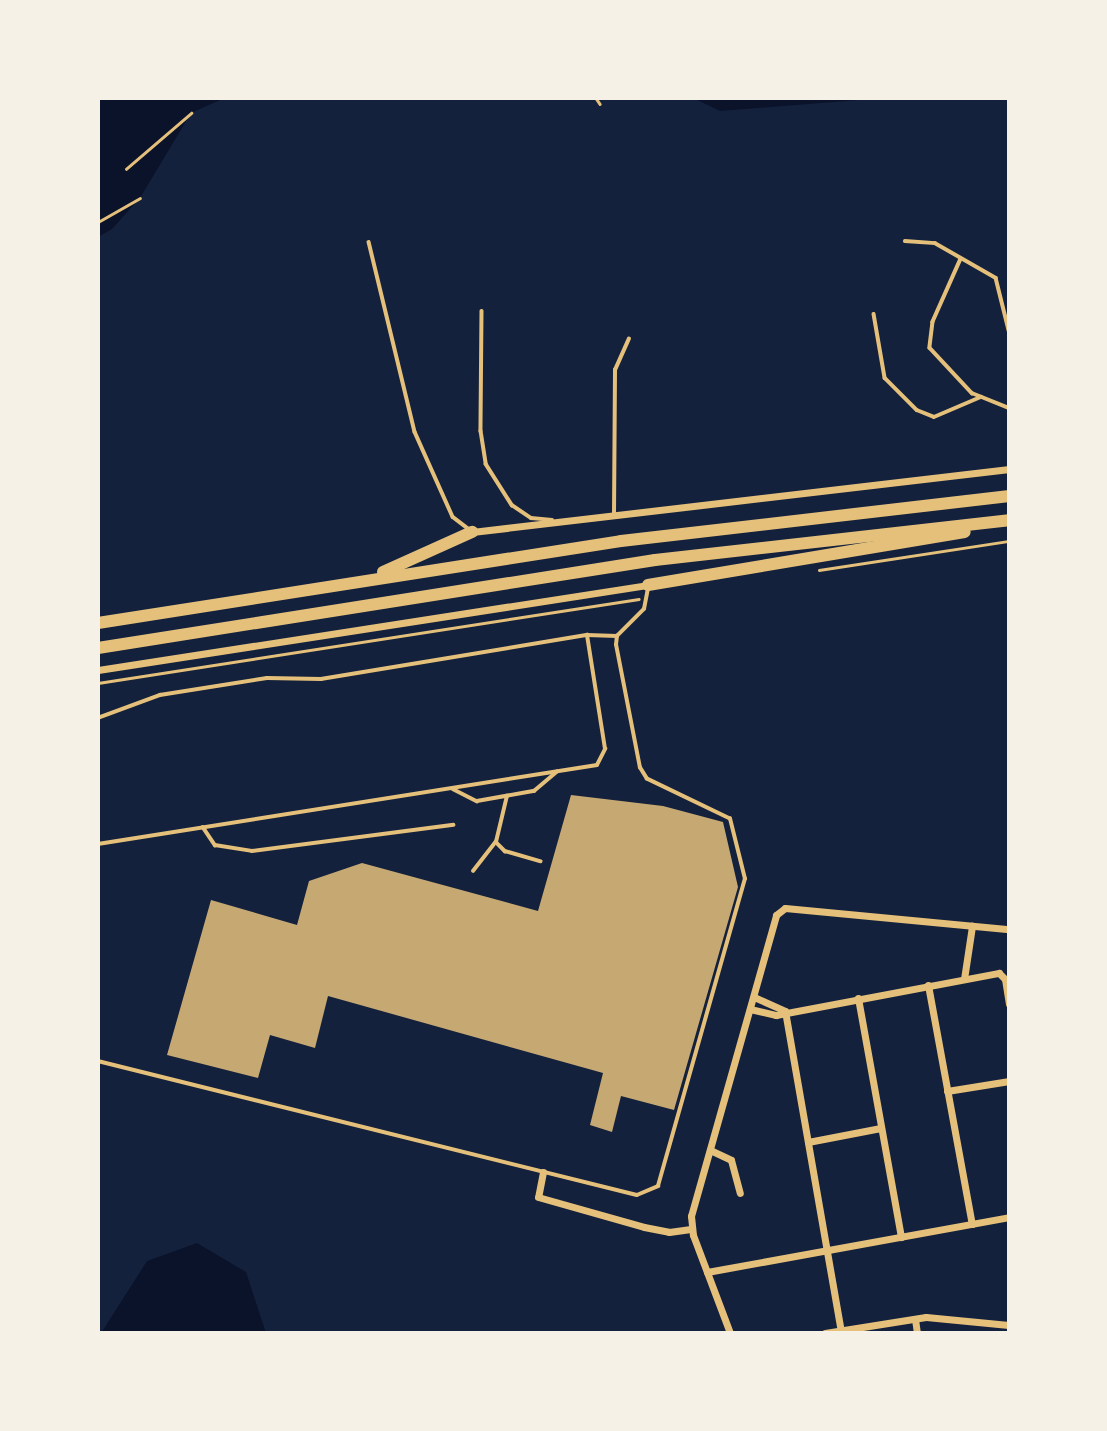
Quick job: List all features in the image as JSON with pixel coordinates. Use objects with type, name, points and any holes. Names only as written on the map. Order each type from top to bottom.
[{"type":"main road","points":[[98,623],[633,539],[1009,496]]},
{"type":"main road","points":[[648,591],[877,549],[1009,520]]},
{"type":"main road","points":[[98,648],[654,560],[1009,520]]},
{"type":"main road","points":[[353,582],[472,532]]},
{"type":"street","points":[[472,532],[1009,469]]},
{"type":"street","points":[[98,670],[648,591]]},
{"type":"street","points":[[730,1333],[691,1229],[710,1150],[781,910],[1009,929]]},
{"type":"street","points":[[964,979],[972,926]]},
{"type":"street","points":[[750,1009],[776,1015],[785,1011],[1001,974],[1009,1004]]},
{"type":"street","points":[[928,985],[972,1224]]},
{"type":"street","points":[[754,997],[785,1011]]},
{"type":"street","points":[[858,998],[901,1237]]},
{"type":"street","points":[[785,1011],[841,1332]]},
{"type":"street","points":[[947,1091],[1009,1081]]},
{"type":"street","points":[[808,1142],[881,1128]]},
{"type":"street","points":[[710,1150],[732,1160],[740,1193]]},
{"type":"street","points":[[543,1172],[538,1198],[657,1229],[691,1229]]},
{"type":"street","points":[[707,1272],[1009,1217]]},
{"type":"street","points":[[915,1318],[917,1333]]},
{"type":"street","points":[[825,1333],[915,1318],[1009,1325]]},
{"type":"street","points":[[989,1323],[991,1333]]},
{"type":"lane","points":[[905,241],[935,243],[996,278],[1009,331]]},
{"type":"lane","points":[[369,242],[415,432],[453,517],[472,532]]},
{"type":"lane","points":[[961,259],[933,323],[930,348],[949,372],[982,396],[1009,408]]},
{"type":"lane","points":[[482,311],[481,431],[486,464],[512,505],[531,518],[558,520]]},
{"type":"lane","points":[[874,314],[885,378],[917,410],[934,417],[982,396]]},
{"type":"lane","points":[[614,514],[615,370],[629,339]]},
{"type":"lane","points":[[98,718],[160,695],[267,678],[321,679],[587,635],[617,636],[644,609],[648,591]]},
{"type":"lane","points":[[98,844],[597,765],[604,758],[587,635]]},
{"type":"lane","points":[[98,1060],[637,1195],[658,1186],[743,895],[745,879],[730,819],[647,779],[640,768],[617,636]]},
{"type":"lane","points":[[451,788],[477,801],[534,791],[559,771]]},
{"type":"lane","points":[[473,871],[496,842],[507,796]]},
{"type":"lane","points":[[203,827],[215,845],[253,852],[453,825]]},
{"type":"lane","points":[[496,842],[505,851],[541,861]]},
{"type":"path","points":[[596,98],[600,104]]},
{"type":"path","points":[[126,169],[191,113]]},
{"type":"path","points":[[98,222],[140,198]]},
{"type":"path","points":[[810,571],[1009,541]]},
{"type":"path","points":[[98,683],[648,591]]},
{"type":"water","points":[[98,98],[225,98],[191,113],[140,198],[112,229],[98,237]]},
{"type":"water","points":[[693,98],[884,98],[720,111]]},
{"type":"water","points":[[197,1243],[246,1272],[266,1333],[101,1333],[147,1261]]},
{"type":"building","points":[[571,795],[663,806],[723,822],[738,887],[674,1110],[621,1096],[612,1132],[590,1125],[603,1073],[328,996],[315,1048],[270,1035],[258,1078],[167,1055],[211,900],[297,925],[309,881],[362,863],[538,911]]}]
